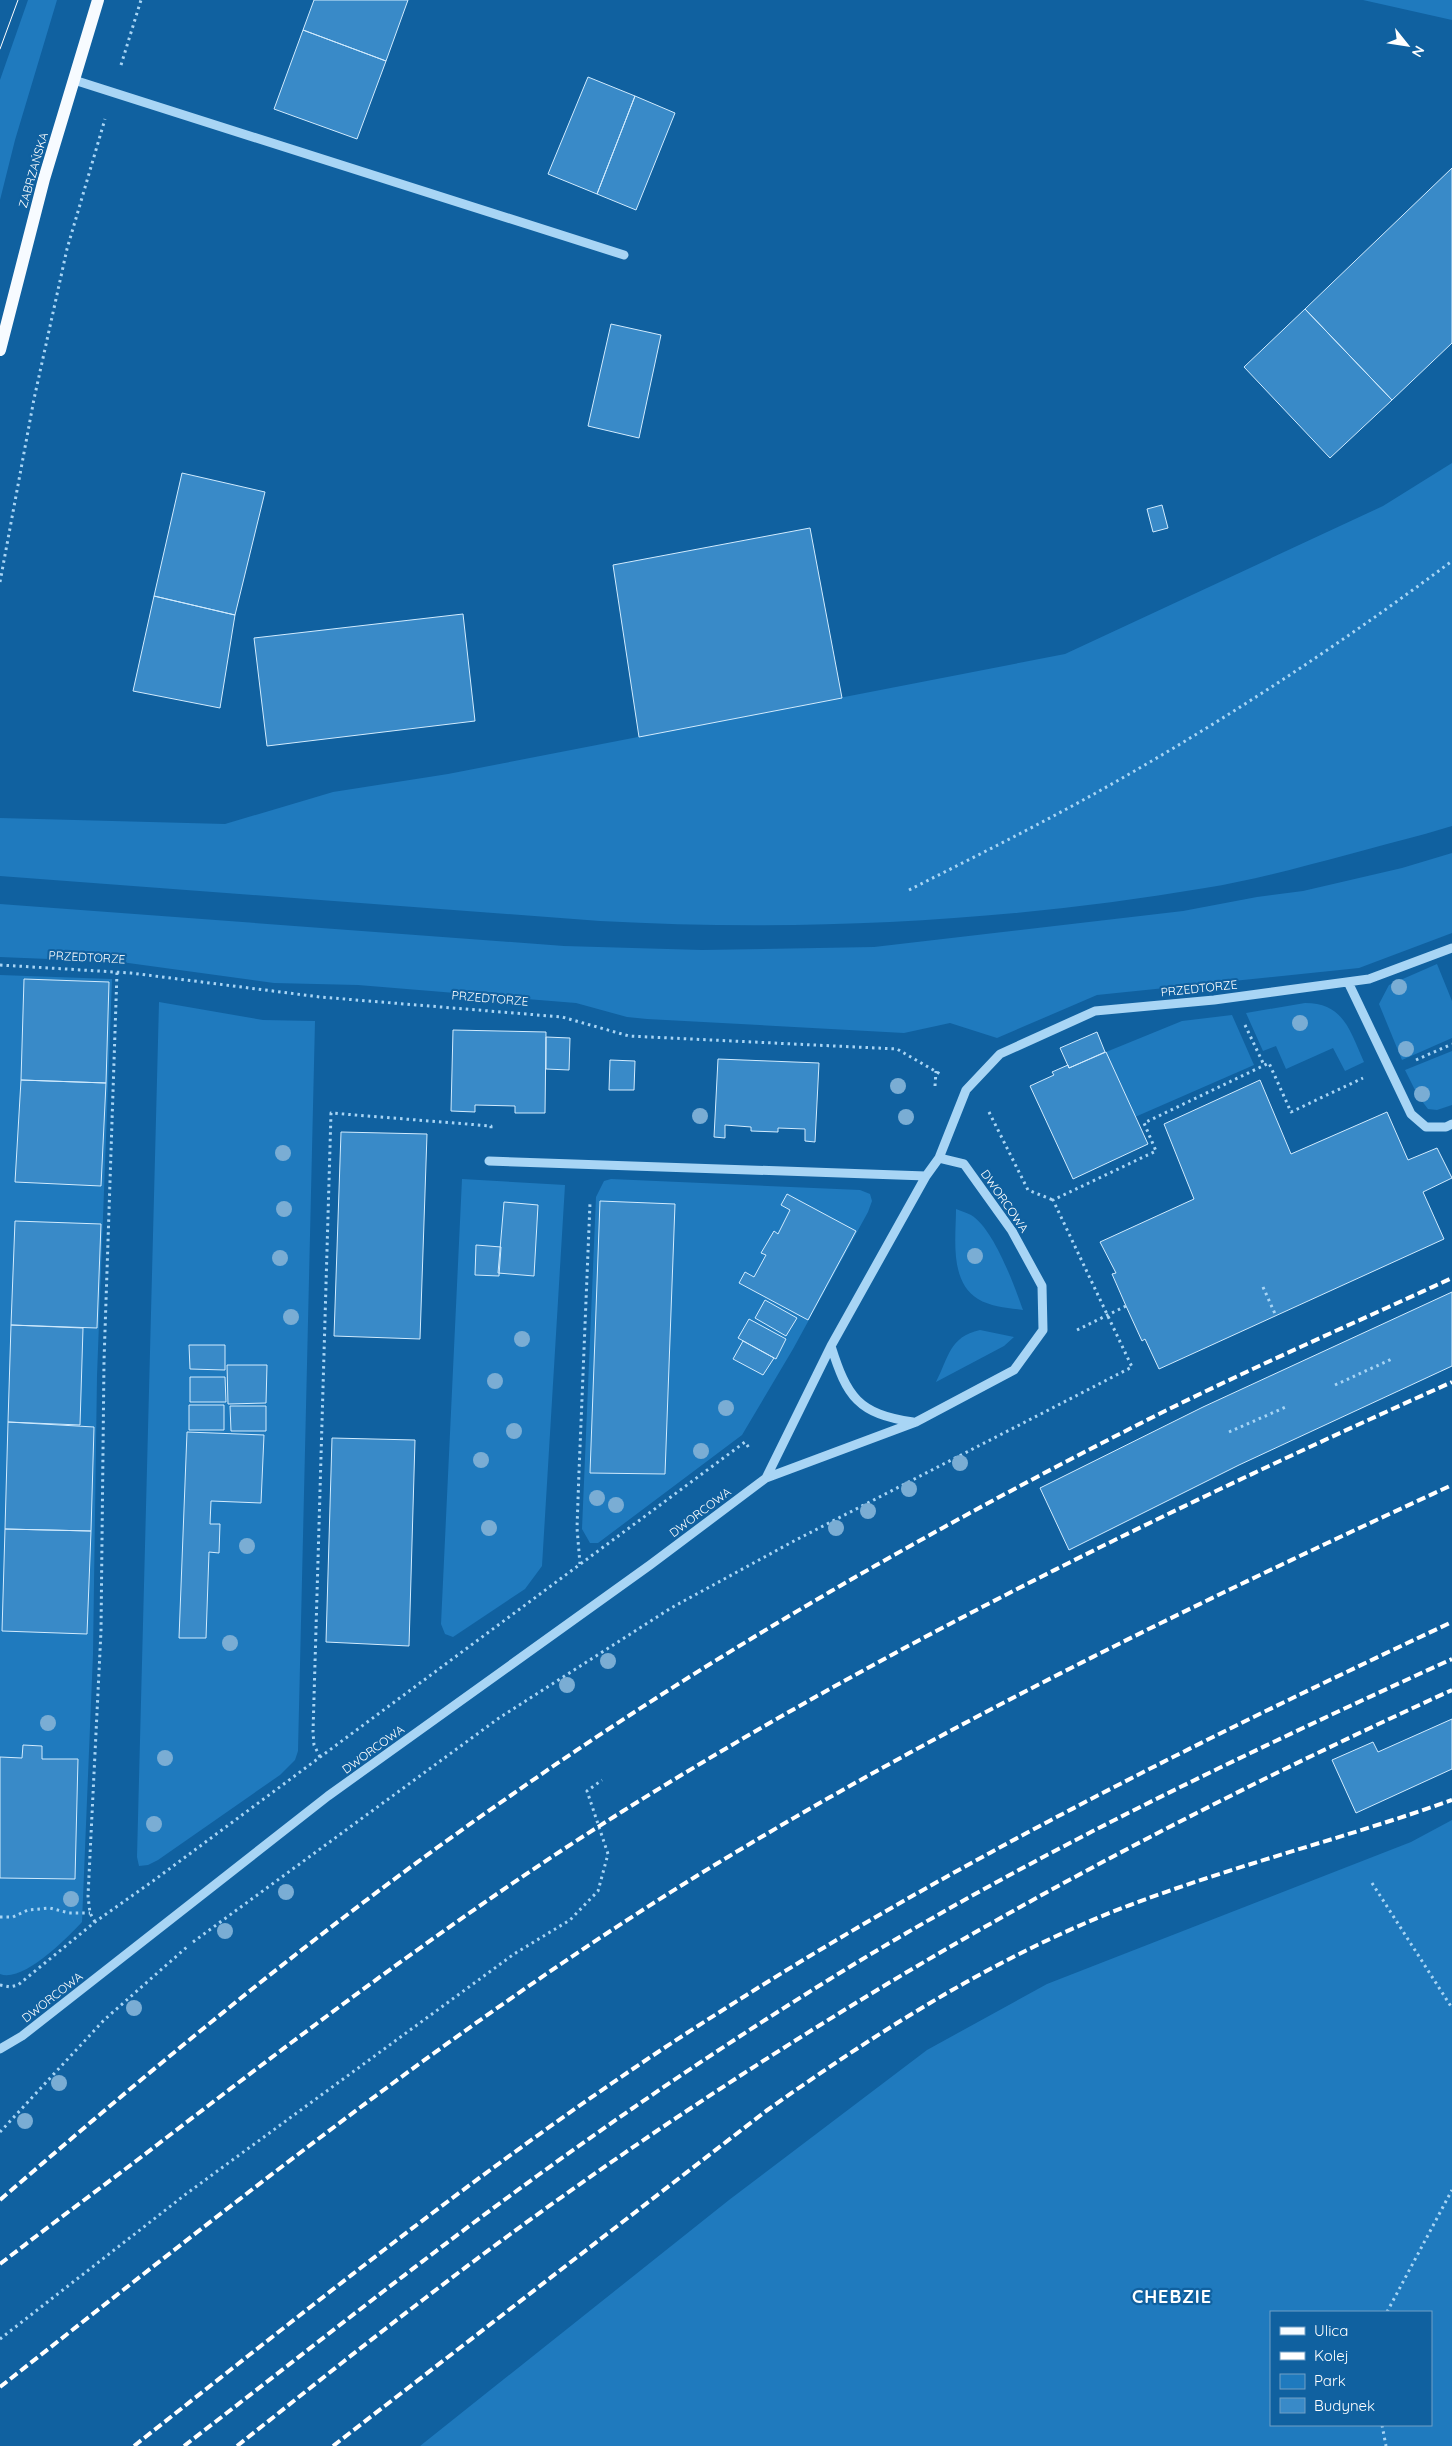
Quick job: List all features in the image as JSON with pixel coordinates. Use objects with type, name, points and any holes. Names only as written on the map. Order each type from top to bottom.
[{"type":"main road","name":"ZABRZAŃSKA","points":[[0,350],[44,179],[98,0]]},
{"type":"street","points":[[74,80],[624,255]]},
{"type":"street","name":"PRZEDTORZE","points":[[940,1158],[966,1090],[1000,1054],[1095,1011],[1233,998],[1368,980],[1452,948]]},
{"type":"street","points":[[1348,982],[1411,1114],[1426,1127],[1446,1127],[1452,1124]]},
{"type":"street","name":"DWORCOWA","points":[[0,2049],[22,2036],[328,1796],[650,1565],[766,1478],[916,1422],[1014,1370],[1043,1330],[1042,1286],[1012,1231],[964,1164],[940,1158],[926,1176],[831,1346],[766,1478]]},
{"type":"street","points":[[489,1161],[926,1176]]},
{"type":"street","points":[[831,1346],[840,1376],[853,1396],[869,1410],[886,1418],[916,1422]]},
{"type":"path","points":[[0,582],[34,400],[67,249],[141,0]]},
{"type":"path","points":[[908,890],[1117,781],[1286,678],[1388,609],[1452,562]]},
{"type":"path","name":"PRZEDTORZE","points":[[0,965],[117,972],[320,997],[562,1017],[629,1036],[897,1049],[966,1090]]},
{"type":"path","points":[[94,1922],[90,1913],[88,1896],[100,1631],[104,1361],[117,972]]},
{"type":"path","points":[[1233,998],[1264,1065]]},
{"type":"path","points":[[1053,1200],[1156,1151],[1144,1123],[1269,1063],[1291,1112],[1360,1079],[1452,1044]]},
{"type":"path","points":[[934,1091],[936,1072]]},
{"type":"path","points":[[0,2132],[104,2020],[189,1945],[499,1718],[671,1608],[792,1542],[1132,1367],[1053,1200],[1028,1190],[984,1101],[966,1090]]},
{"type":"path","points":[[320,1757],[314,1745],[313,1732],[331,1113],[491,1126],[489,1161]]},
{"type":"path","points":[[580,1564],[577,1528],[578,1481],[590,1203]]},
{"type":"path","points":[[1263,1287],[1276,1316]]},
{"type":"path","points":[[1077,1330],[1126,1306]]},
{"type":"path","points":[[1335,1385],[1394,1358]]},
{"type":"path","points":[[1229,1432],[1288,1406]]},
{"type":"path","points":[[0,1984],[10,1988],[18,1985],[94,1922],[745,1442],[752,1452],[756,1443]]},
{"type":"path","points":[[0,2339],[258,2142],[514,1954],[570,1920],[598,1891],[608,1854],[587,1791],[602,1780]]},
{"type":"path","points":[[1372,1883],[1452,2008]]},
{"type":"path","points":[[0,1917],[13,1916],[28,1910],[50,1908],[69,1913],[90,1913]]},
{"type":"path","points":[[1388,2311],[1452,2190]]},
{"type":"path","points":[[1382,2426],[1386,2446]]},
{"type":"green space","points":[[28,0],[57,0],[15,140],[0,200],[0,80]]},
{"type":"green space","points":[[1363,0],[1452,0],[1452,20]]},
{"type":"green space","points":[[1452,463],[1452,826],[1425,834],[1260,877],[1130,900],[979,916],[828,924],[676,924],[600,921],[0,876],[0,818],[225,824],[333,792],[448,774],[1065,654],[1383,506]]},
{"type":"green space","points":[[1452,853],[1452,933],[1359,968],[1097,995],[997,1038],[950,1023],[904,1033],[647,1019],[627,1017],[576,1003],[358,985],[274,983],[121,962],[0,957],[0,904],[564,946],[702,950],[874,947],[1183,911],[1257,897],[1303,891],[1402,868]]},
{"type":"green space","points":[[1437,964],[1452,1001],[1452,1038],[1402,1060],[1379,1004],[1389,985]]},
{"type":"green space","points":[[0,975],[112,979],[97,1376],[93,1654],[82,1922],[56,1948],[32,1966],[10,1975],[0,1974]]},
{"type":"green space","points":[[159,1002],[263,1020],[315,1021],[298,1751],[295,1760],[280,1775],[158,1860],[148,1865],[139,1866],[137,1857]]},
{"type":"green space","points":[[1305,1003],[1318,1004],[1337,1013],[1349,1030],[1364,1062],[1345,1071],[1333,1048],[1286,1069],[1276,1046],[1263,1051],[1246,1013]]},
{"type":"green space","points":[[1232,1015],[1254,1065],[1135,1117],[1106,1052],[1182,1021]]},
{"type":"green space","points":[[1452,1051],[1452,1105],[1437,1110],[1428,1109],[1418,1096],[1405,1070]]},
{"type":"green space","points":[[462,1179],[565,1185],[542,1566],[525,1589],[453,1637],[445,1634],[441,1624]]},
{"type":"green space","points":[[611,1179],[860,1190],[870,1194],[872,1201],[868,1212],[793,1349],[742,1435],[598,1543],[590,1543],[582,1529],[596,1197],[604,1181]]},
{"type":"green space","points":[[956,1209],[971,1215],[988,1232],[1002,1258],[1023,1310],[1000,1307],[978,1299],[962,1281],[956,1258]]},
{"type":"green space","points":[[980,1330],[1014,1337],[1004,1346],[936,1382],[947,1356],[956,1343],[970,1333]]},
{"type":"green space","points":[[1452,1820],[1452,2446],[420,2446],[729,2200],[927,2050],[1047,1984],[1411,1842]]},
{"type":"building","points":[[314,0],[408,0],[386,61],[303,30]]},
{"type":"building","points":[[303,30],[386,61],[357,139],[274,109]]},
{"type":"building","points":[[588,77],[635,96],[597,194],[548,174]]},
{"type":"building","points":[[635,96],[675,113],[636,210],[597,194]]},
{"type":"building","points":[[1452,168],[1452,343],[1392,400],[1305,309]]},
{"type":"building","points":[[1305,309],[1392,400],[1330,458],[1244,367]]},
{"type":"building","points":[[611,324],[661,335],[639,438],[588,426]]},
{"type":"building","points":[[182,473],[265,492],[235,615],[154,596]]},
{"type":"building","points":[[1162,505],[1168,528],[1153,532],[1147,509]]},
{"type":"building","points":[[810,528],[842,698],[639,737],[613,565]]},
{"type":"building","points":[[154,596],[235,615],[220,708],[133,691]]},
{"type":"building","points":[[463,614],[475,721],[267,746],[254,638]]},
{"type":"building","points":[[24,979],[109,982],[106,1083],[21,1080]]},
{"type":"building","points":[[453,1030],[546,1032],[545,1113],[515,1113],[515,1106],[475,1105],[475,1112],[451,1111]]},
{"type":"building","points":[[1097,1032],[1105,1052],[1069,1068],[1060,1048]]},
{"type":"building","points":[[546,1037],[570,1038],[569,1070],[546,1069]]},
{"type":"building","points":[[1106,1052],[1148,1144],[1073,1179],[1030,1086],[1054,1075],[1052,1072],[1068,1065],[1069,1068]]},
{"type":"building","points":[[718,1059],[819,1063],[815,1142],[805,1141],[805,1129],[778,1128],[778,1132],[751,1131],[751,1127],[725,1125],[725,1138],[714,1137]]},
{"type":"building","points":[[610,1060],[635,1061],[634,1090],[609,1090]]},
{"type":"building","points":[[21,1080],[106,1083],[101,1186],[15,1182]]},
{"type":"building","points":[[1260,1080],[1291,1154],[1387,1112],[1408,1160],[1437,1148],[1452,1178],[1423,1192],[1444,1239],[1159,1369],[1145,1339],[1142,1341],[1112,1274],[1116,1273],[1100,1242],[1194,1199],[1164,1124]]},
{"type":"building","points":[[341,1132],[427,1134],[420,1339],[334,1336]]},
{"type":"building","points":[[787,1194],[856,1231],[808,1320],[739,1283],[745,1272],[754,1277],[766,1255],[761,1253],[774,1231],[778,1234],[790,1210],[781,1205]]},
{"type":"building","points":[[600,1201],[675,1204],[665,1474],[590,1473]]},
{"type":"building","points":[[504,1202],[538,1205],[534,1276],[498,1273]]},
{"type":"building","points":[[15,1221],[101,1224],[97,1328],[11,1325]]},
{"type":"building","points":[[476,1245],[501,1247],[499,1276],[475,1275]]},
{"type":"building","points":[[1452,1292],[1452,1366],[1239,1465],[1069,1550],[1040,1488],[1203,1407]]},
{"type":"building","points":[[765,1300],[797,1318],[786,1336],[755,1318]]},
{"type":"building","points":[[749,1319],[786,1339],[776,1359],[738,1338]]},
{"type":"building","points":[[11,1325],[83,1328],[80,1425],[8,1422]]},
{"type":"building","points":[[743,1341],[774,1358],[763,1375],[733,1359]]},
{"type":"building","points":[[189,1345],[225,1345],[225,1370],[190,1369]]},
{"type":"building","points":[[227,1365],[267,1365],[266,1403],[228,1404]]},
{"type":"building","points":[[190,1377],[225,1377],[226,1402],[190,1402]]},
{"type":"building","points":[[189,1405],[224,1405],[224,1430],[189,1430]]},
{"type":"building","points":[[230,1406],[266,1406],[266,1431],[231,1431]]},
{"type":"building","points":[[8,1422],[94,1427],[91,1531],[5,1529]]},
{"type":"building","points":[[187,1432],[264,1435],[261,1503],[211,1501],[210,1524],[220,1524],[219,1553],[209,1552],[206,1638],[179,1638]]},
{"type":"building","points":[[332,1438],[415,1440],[409,1646],[326,1642]]},
{"type":"building","points":[[5,1529],[91,1531],[87,1634],[2,1631]]},
{"type":"building","points":[[1452,1719],[1452,1769],[1356,1813],[1332,1760],[1373,1742],[1378,1752]]},
{"type":"building","points":[[23,1745],[42,1746],[42,1759],[78,1759],[75,1879],[0,1878],[0,1757],[22,1758]]},
{"type":"tram line","points":[[0,49],[18,0]]},
{"type":"railway","points":[[0,2200],[186,2042],[378,1891],[510,1796],[665,1692],[825,1595],[988,1503],[1153,1417],[1227,1381],[1452,1278]]},
{"type":"railway","points":[[0,2264],[315,2025],[437,1936],[560,1851],[723,1750],[824,1692],[1030,1582],[1240,1480],[1452,1382]]},
{"type":"railway","points":[[0,2387],[254,2188],[427,2058],[604,1935],[695,1877],[786,1822],[973,1719],[1163,1622],[1452,1485]]},
{"type":"railway","points":[[134,2446],[351,2275],[498,2164],[573,2110],[726,2008],[902,1902],[1083,1803],[1266,1711],[1452,1622]]},
{"type":"railway","points":[[184,2446],[403,2276],[537,2176],[682,2075],[830,1979],[905,1934],[1058,1849],[1214,1770],[1452,1659]]},
{"type":"railway","points":[[237,2446],[400,2317],[526,2222],[684,2112],[846,2009],[993,1922],[1144,1840],[1298,1763],[1452,1690]]},
{"type":"railway","points":[[333,2446],[766,2111],[849,2054],[933,2001],[1021,1953],[1112,1912],[1196,1882],[1452,1800]]},
{"type":"district","name":"CHEBZIE","points":[[1172,2296]]}]
